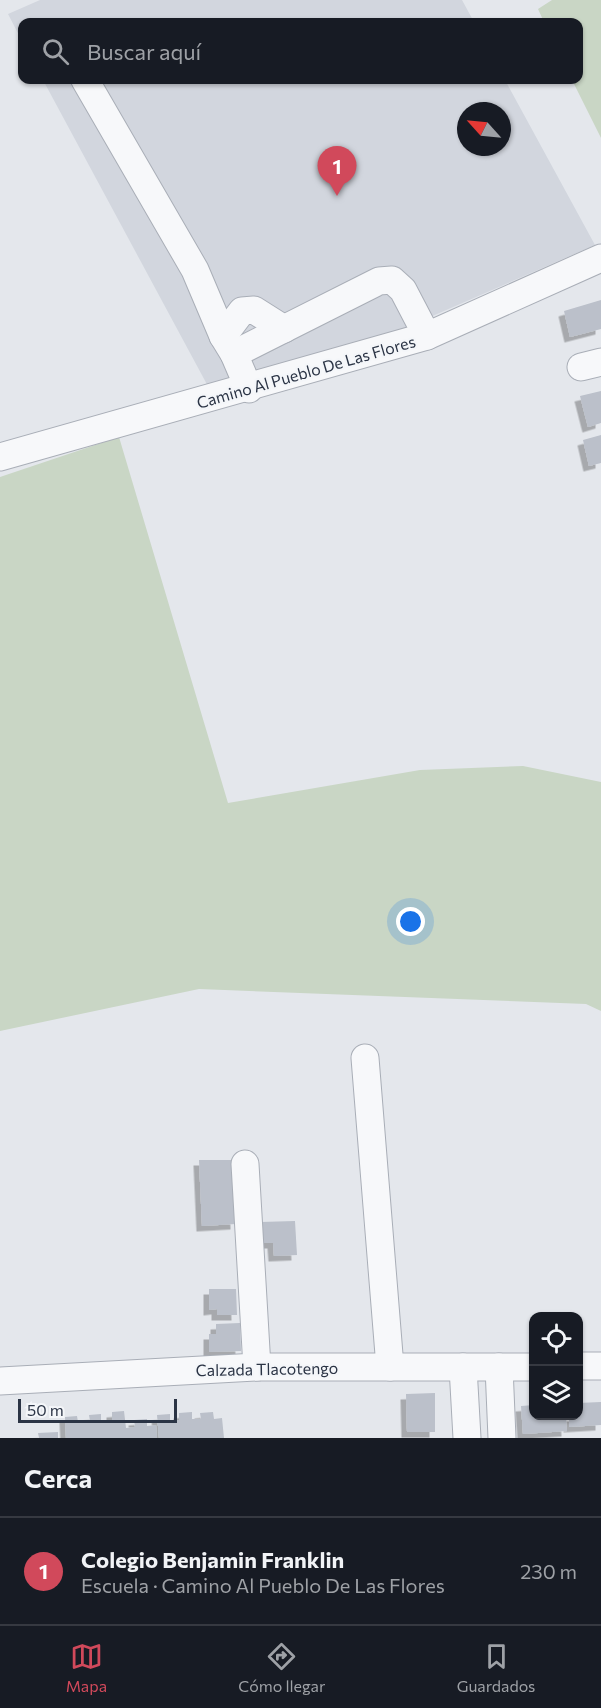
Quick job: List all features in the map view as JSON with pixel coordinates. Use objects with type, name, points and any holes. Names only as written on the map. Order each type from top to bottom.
[{"type":"street","points":[[93,84],[195,270],[249,389]]},
{"type":"street","name":"Camino Al Pueblo De Las Flores","points":[[0,457],[249,389],[427,336],[601,258]]},
{"type":"street","points":[[228,345],[242,311],[255,310],[284,329],[379,281],[392,280],[403,290],[427,336]]},
{"type":"street","points":[[365,1058],[390,1367]]},
{"type":"street","points":[[245,1164],[257,1367]]},
{"type":"street","name":"Calzada Tlacotengo","points":[[0,1382],[257,1367],[529,1366]]},
{"type":"street","points":[[583,1366],[601,1366]]},
{"type":"street","points":[[463,1367],[467,1438]]},
{"type":"street","points":[[499,1367],[502,1438]]},
{"type":"shaded area","points":[[40,0],[462,0],[472,18],[18,18],[18,33],[8,14]]},
{"type":"shaded area","points":[[45,84],[507,84],[595,245],[405,328],[210,390]]},
{"type":"green space","points":[[552,0],[601,0],[601,138],[574,84],[583,84],[583,18],[542,18],[538,9]]},
{"type":"green space","points":[[119,437],[228,803],[420,770],[523,766],[601,782],[601,1011],[586,1004],[199,989],[0,1031],[0,477]]},
{"type":"building","points":[[601,300],[601,329],[570,337],[564,311]]},
{"type":"building","points":[[601,391],[601,423],[588,427],[580,396]]},
{"type":"building","points":[[601,435],[601,463],[589,466],[583,440]]},
{"type":"building","points":[[199,1160],[234,1160],[236,1224],[202,1226]]},
{"type":"building","points":[[295,1221],[297,1255],[274,1256],[273,1243],[261,1243],[260,1222]]},
{"type":"building","points":[[209,1289],[236,1289],[237,1315],[217,1315],[217,1309],[209,1310]]},
{"type":"building","points":[[240,1323],[241,1351],[209,1352],[209,1334],[216,1334],[216,1324]]},
{"type":"building","points":[[435,1393],[435,1432],[407,1432],[406,1394]]},
{"type":"building","points":[[601,1402],[601,1425],[569,1427],[569,1420],[583,1420],[583,1403]]},
{"type":"building","points":[[529,1405],[529,1420],[566,1420],[567,1431],[523,1434],[521,1406]]},
{"type":"building","points":[[124,1411],[126,1428],[135,1427],[134,1420],[147,1419],[147,1426],[156,1425],[157,1438],[66,1438],[65,1417],[77,1416],[78,1422],[90,1421],[89,1415],[101,1414],[101,1421],[112,1420],[112,1412]]},
{"type":"building","points":[[192,1412],[192,1419],[201,1419],[200,1413],[213,1412],[214,1419],[222,1418],[224,1438],[159,1438],[157,1415],[170,1414],[170,1421],[179,1420],[179,1413]]},
{"type":"building","points":[[58,1432],[58,1438],[39,1438],[38,1433]]},
{"type":"place","name":"Colegio Benjamin Franklin","points":[[337,196]]}]
